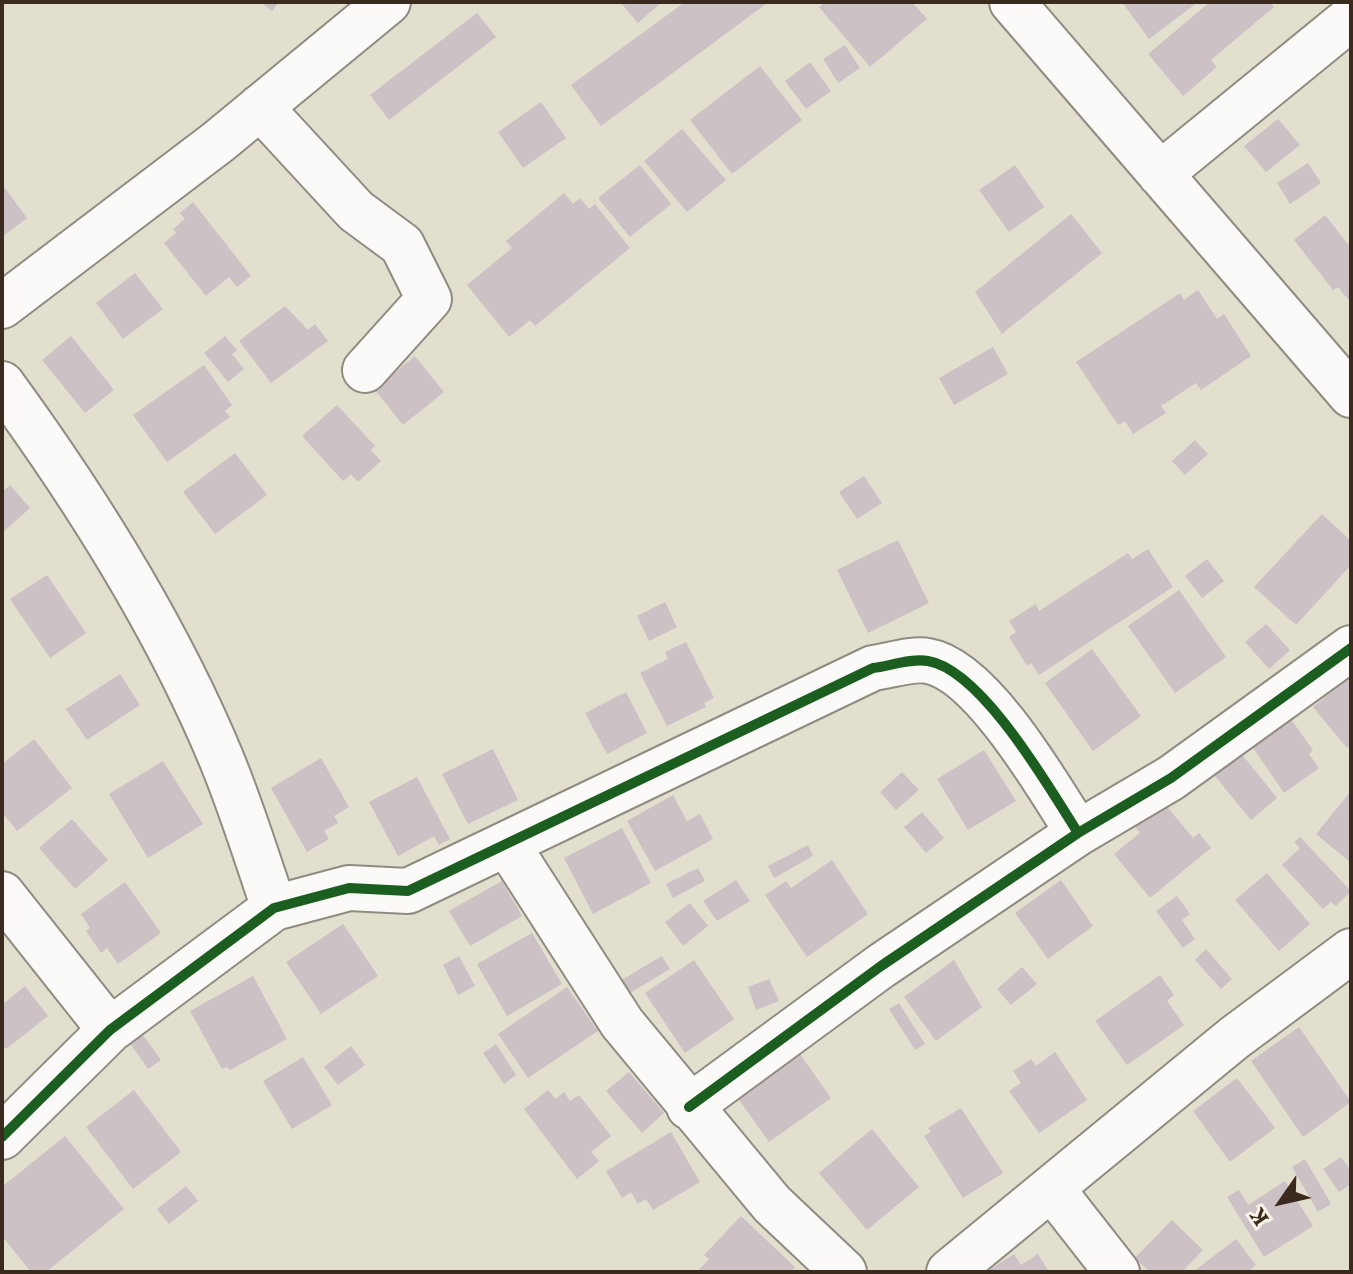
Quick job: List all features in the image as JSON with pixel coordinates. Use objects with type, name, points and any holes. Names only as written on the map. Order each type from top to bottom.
[{"type":"street","points":[[2,306],[260,107],[388,2]]},
{"type":"street","points":[[1012,2],[1351,395]]},
{"type":"street","points":[[1160,174],[1351,18]]},
{"type":"street","points":[[260,107],[356,211],[402,245],[429,299],[365,370]]},
{"type":"street","points":[[2,384],[55,457],[156,627],[221,757],[274,908]]},
{"type":"street","points":[[689,1107],[881,966],[1078,833],[1171,778],[1351,648]]},
{"type":"street","points":[[2,1137],[110,1030],[274,908],[349,888],[408,891],[873,668],[928,661],[967,682],[1020,741],[1078,833]]},
{"type":"street","points":[[507,844],[622,1023],[772,1204],[844,1272]]},
{"type":"street","points":[[2,894],[110,1030]]},
{"type":"street","points":[[949,1272],[1234,1038],[1351,951]]},
{"type":"street","points":[[1052,1189],[1117,1272]]},
{"type":"building","points":[[260,2],[279,2],[272,11]]},
{"type":"building","points":[[662,2],[638,23],[622,4]]},
{"type":"building","points":[[685,2],[766,4],[601,126],[571,85]]},
{"type":"building","points":[[826,2],[912,2],[927,19],[870,67],[819,7]]},
{"type":"building","points":[[1122,2],[1198,2],[1149,39]]},
{"type":"building","points":[[1210,2],[1270,2],[1274,7],[1211,60],[1217,67],[1183,96],[1148,54]]},
{"type":"building","points":[[477,13],[496,37],[389,120],[370,95]]},
{"type":"building","points":[[845,45],[860,68],[838,83],[823,59]]},
{"type":"building","points":[[810,62],[831,91],[806,109],[785,81]]},
{"type":"building","points":[[760,66],[802,120],[732,174],[690,120]]},
{"type":"building","points":[[541,102],[566,138],[523,168],[498,132]]},
{"type":"building","points":[[1278,119],[1300,145],[1266,172],[1244,146]]},
{"type":"building","points":[[682,129],[726,180],[687,212],[644,161]]},
{"type":"building","points":[[1308,163],[1321,183],[1290,204],[1277,183]]},
{"type":"building","points":[[640,165],[671,204],[630,237],[598,198]]},
{"type":"building","points":[[1015,165],[1044,207],[1009,232],[979,190]]},
{"type":"building","points":[[2,184],[27,218],[2,237]]},
{"type":"building","points":[[564,193],[573,204],[580,198],[589,209],[595,204],[630,248],[535,326],[530,320],[509,337],[467,285],[512,248],[506,241]]},
{"type":"building","points":[[193,202],[251,276],[237,287],[229,277],[206,296],[164,243],[176,233],[173,229],[185,219],[180,213]]},
{"type":"building","points":[[1071,214],[1102,253],[1002,334],[975,292]]},
{"type":"building","points":[[1325,215],[1351,248],[1351,303],[1338,287],[1333,290],[1294,240]]},
{"type":"building","points":[[135,273],[163,309],[123,339],[96,303]]},
{"type":"building","points":[[1198,290],[1217,319],[1224,314],[1251,356],[1201,390],[1196,383],[1161,406],[1166,413],[1133,434],[1125,421],[1118,425],[1076,362],[1180,293],[1184,300]]},
{"type":"building","points":[[285,306],[308,330],[315,324],[328,341],[271,383],[239,341]]},
{"type":"building","points":[[71,336],[114,390],[85,413],[42,360]]},
{"type":"building","points":[[225,336],[237,350],[232,354],[244,369],[228,382],[204,353]]},
{"type":"building","points":[[993,347],[1008,374],[954,405],[939,378]]},
{"type":"building","points":[[415,356],[444,392],[403,425],[374,389]]},
{"type":"building","points":[[204,365],[232,405],[225,411],[230,417],[167,462],[133,415]]},
{"type":"building","points":[[337,405],[375,446],[371,450],[381,461],[358,482],[351,474],[343,481],[302,436]]},
{"type":"building","points":[[1195,440],[1208,454],[1185,475],[1172,461]]},
{"type":"building","points":[[235,453],[267,495],[215,534],[183,492]]},
{"type":"building","points":[[864,476],[882,503],[857,519],[839,492]]},
{"type":"building","points":[[10,485],[30,508],[2,533],[2,492]]},
{"type":"building","points":[[1322,514],[1351,541],[1351,565],[1296,625],[1254,587]]},
{"type":"building","points":[[898,540],[929,603],[868,633],[837,570]]},
{"type":"building","points":[[1148,549],[1173,587],[1039,675],[1031,663],[1027,666],[1009,637],[1016,632],[1009,621],[1036,604],[1039,611],[1128,553],[1132,559]]},
{"type":"building","points":[[1207,559],[1224,581],[1202,598],[1185,576]]},
{"type":"building","points":[[47,575],[86,633],[50,658],[10,599]]},
{"type":"building","points":[[1179,590],[1226,657],[1175,693],[1128,626]]},
{"type":"building","points":[[665,602],[677,627],[649,641],[637,616]]},
{"type":"building","points":[[1266,624],[1290,650],[1269,669],[1245,642]]},
{"type":"building","points":[[686,642],[714,698],[704,703],[706,707],[667,726],[640,673],[668,659],[665,652]]},
{"type":"building","points":[[1092,649],[1141,716],[1093,751],[1045,683]]},
{"type":"building","points":[[120,674],[140,705],[87,740],[66,709]]},
{"type":"building","points":[[1351,675],[1351,744],[1347,748],[1313,707]]},
{"type":"building","points":[[626,692],[647,733],[607,754],[585,713]]},
{"type":"building","points":[[1285,711],[1313,750],[1309,754],[1319,768],[1284,793],[1247,739]]},
{"type":"building","points":[[34,739],[72,788],[17,831],[2,812],[2,764]]},
{"type":"building","points":[[1236,747],[1277,798],[1251,820],[1209,769]]},
{"type":"building","points":[[493,749],[518,800],[468,824],[442,774]]},
{"type":"building","points":[[984,750],[1016,801],[968,830],[937,779]]},
{"type":"building","points":[[321,758],[349,807],[334,816],[338,823],[324,831],[329,839],[307,852],[271,788]]},
{"type":"building","points":[[163,761],[203,824],[148,858],[109,794]]},
{"type":"building","points":[[902,772],[919,790],[896,810],[880,792]]},
{"type":"building","points":[[417,777],[450,839],[439,845],[434,836],[398,856],[369,802]]},
{"type":"building","points":[[1351,791],[1351,863],[1316,834]]},
{"type":"building","points":[[673,795],[687,821],[700,814],[713,839],[655,871],[627,821]]},
{"type":"building","points":[[1163,802],[1193,838],[1199,833],[1211,848],[1150,898],[1114,854],[1140,833],[1134,825]]},
{"type":"building","points":[[922,812],[944,838],[926,853],[904,827]]},
{"type":"building","points":[[72,819],[108,860],[75,889],[39,848]]},
{"type":"building","points":[[622,828],[651,883],[593,914],[564,858]]},
{"type":"building","points":[[1300,837],[1351,891],[1336,906],[1331,902],[1323,909],[1282,865],[1300,848],[1294,842]]},
{"type":"building","points":[[808,845],[813,856],[774,878],[768,866]]},
{"type":"building","points":[[832,860],[868,914],[807,957],[765,895],[786,881],[791,888]]},
{"type":"building","points":[[698,868],[705,881],[673,898],[666,884]]},
{"type":"building","points":[[1267,873],[1310,924],[1279,951],[1235,900]]},
{"type":"building","points":[[736,880],[750,901],[717,921],[703,901]]},
{"type":"building","points":[[1061,880],[1093,926],[1048,959],[1015,913]]},
{"type":"building","points":[[502,881],[522,916],[470,946],[449,911]]},
{"type":"building","points":[[125,882],[161,933],[118,964],[107,948],[101,953],[86,931],[90,928],[81,914]]},
{"type":"building","points":[[1177,896],[1190,914],[1182,920],[1195,939],[1183,948],[1156,911]]},
{"type":"building","points":[[690,903],[708,926],[683,946],[665,922]]},
{"type":"building","points":[[343,924],[378,976],[321,1014],[286,962]]},
{"type":"building","points":[[532,933],[562,984],[507,1016],[477,964]]},
{"type":"building","points":[[1206,949],[1232,979],[1221,989],[1195,960]]},
{"type":"building","points":[[459,956],[475,986],[458,995],[443,965]]},
{"type":"building","points":[[662,956],[670,969],[628,994],[620,981]]},
{"type":"building","points":[[694,960],[734,1019],[685,1053],[645,993]]},
{"type":"building","points":[[954,960],[982,1007],[936,1041],[904,997]]},
{"type":"building","points":[[1022,967],[1037,984],[1011,1005],[997,989]]},
{"type":"building","points":[[1160,975],[1174,995],[1167,1001],[1184,1025],[1127,1065],[1095,1021]]},
{"type":"building","points":[[253,976],[287,1039],[230,1070],[227,1067],[222,1069],[190,1011]]},
{"type":"building","points":[[769,979],[779,1001],[756,1010],[748,987]]},
{"type":"building","points":[[25,986],[48,1016],[6,1049],[2,1045],[2,1005]]},
{"type":"building","points":[[567,987],[598,1031],[528,1078],[498,1034]]},
{"type":"building","points":[[899,1003],[925,1044],[915,1050],[889,1009]]},
{"type":"building","points":[[137,1027],[161,1060],[148,1069],[125,1036]]},
{"type":"building","points":[[1299,1027],[1351,1102],[1303,1137],[1251,1061]]},
{"type":"building","points":[[496,1044],[516,1075],[504,1084],[483,1053]]},
{"type":"building","points":[[351,1046],[365,1065],[338,1085],[324,1067]]},
{"type":"building","points":[[1055,1052],[1087,1100],[1039,1133],[1009,1091],[1021,1083],[1013,1071],[1031,1059],[1036,1066]]},
{"type":"building","points":[[800,1054],[831,1098],[769,1142],[737,1097]]},
{"type":"building","points":[[303,1057],[332,1105],[292,1129],[263,1081]]},
{"type":"building","points":[[629,1072],[664,1113],[642,1133],[606,1091]]},
{"type":"building","points":[[1237,1078],[1275,1128],[1230,1162],[1193,1111]]},
{"type":"building","points":[[134,1090],[181,1152],[133,1189],[86,1127]]},
{"type":"building","points":[[548,1090],[556,1099],[564,1092],[570,1101],[579,1095],[611,1136],[591,1152],[599,1161],[577,1179],[524,1109]]},
{"type":"building","points":[[961,1108],[1003,1173],[963,1198],[924,1136],[931,1132],[928,1128]]},
{"type":"building","points":[[872,1129],[919,1187],[867,1230],[819,1173]]},
{"type":"building","points":[[671,1132],[700,1182],[653,1210],[646,1199],[638,1204],[631,1192],[622,1198],[606,1171]]},
{"type":"building","points":[[65,1136],[124,1209],[46,1272],[31,1272],[2,1236],[2,1187]]},
{"type":"building","points":[[1341,1157],[1351,1171],[1351,1184],[1339,1192],[1323,1169]]},
{"type":"building","points":[[1305,1159],[1331,1204],[1318,1212],[1292,1167]]},
{"type":"building","points":[[1285,1181],[1313,1226],[1264,1257],[1227,1197],[1239,1190],[1248,1205]]},
{"type":"building","points":[[186,1186],[198,1201],[169,1224],[157,1209]]},
{"type":"building","points":[[741,1216],[795,1267],[791,1272],[697,1272],[709,1259],[704,1255]]},
{"type":"building","points":[[1172,1220],[1203,1250],[1182,1272],[1150,1272],[1135,1258]]},
{"type":"building","points":[[1236,1239],[1256,1265],[1247,1272],[1193,1272]]},
{"type":"building","points":[[1014,1254],[1021,1265],[1038,1254],[1049,1272],[986,1272]]},
{"type":"cycle path","points":[[689,1107],[881,966],[1078,833],[1171,778],[1351,648]]},
{"type":"cycle path","points":[[2,1137],[110,1030],[274,908],[349,888],[408,891],[873,668],[908,661],[928,661],[949,669],[970,685],[1013,734],[1078,833]]}]
